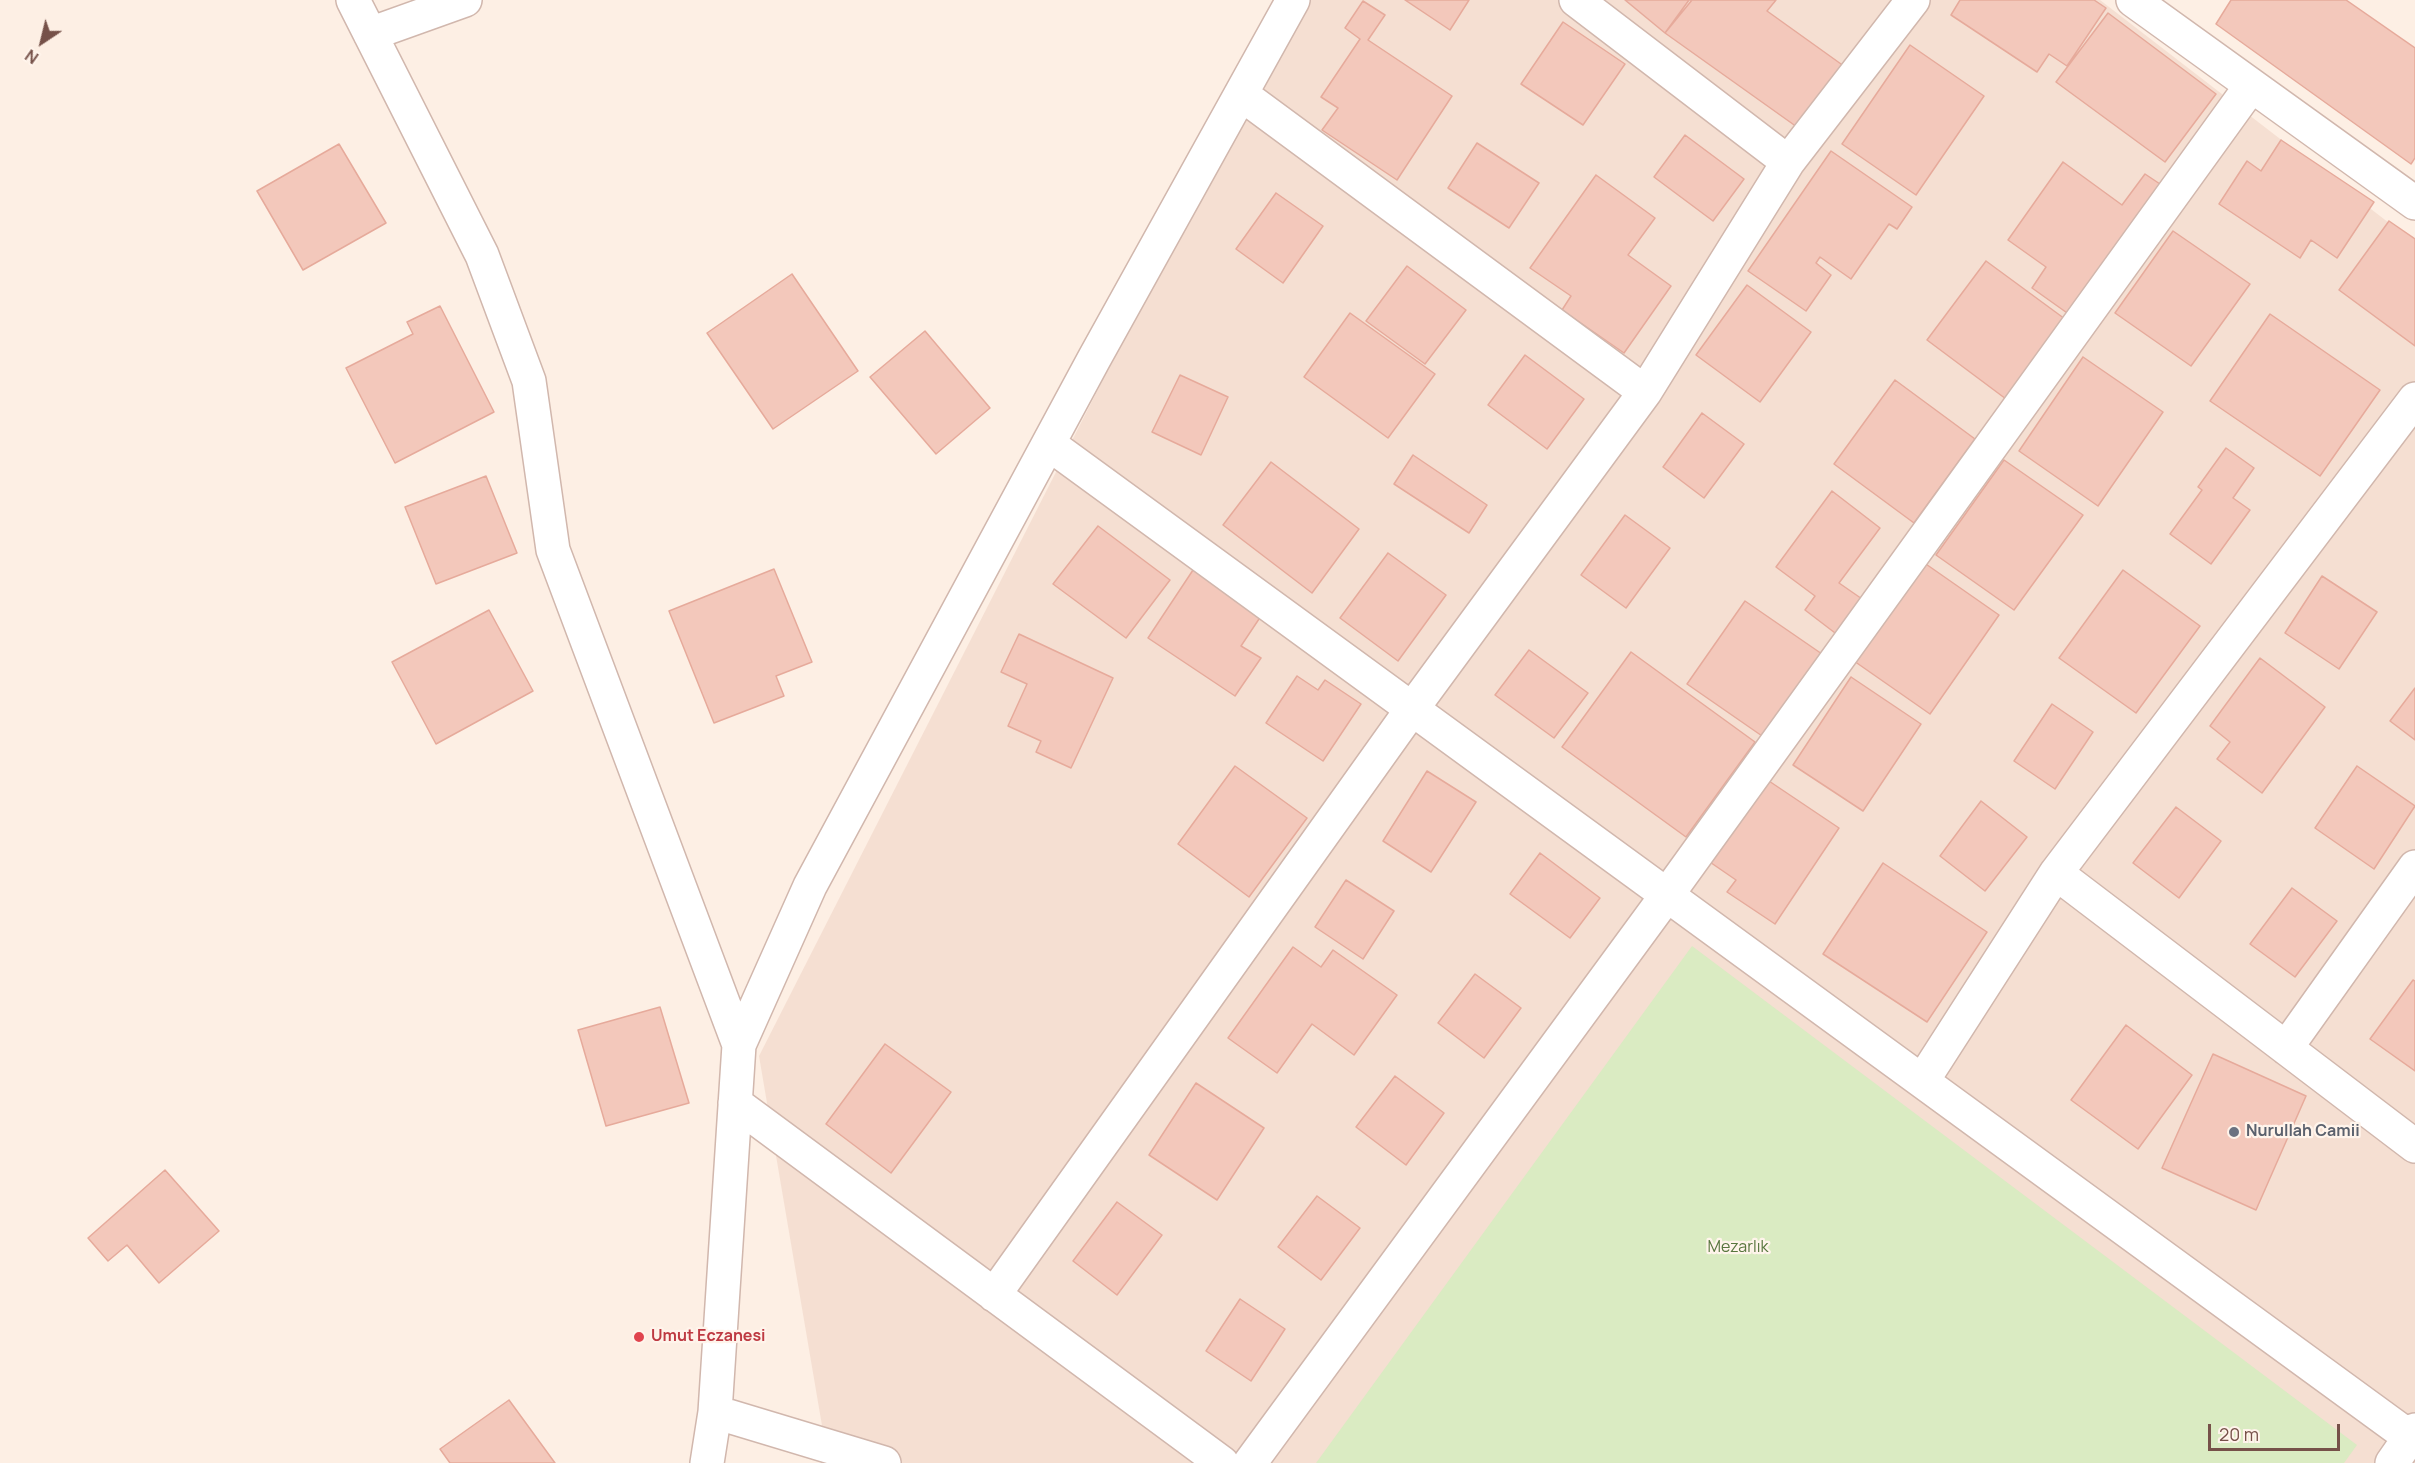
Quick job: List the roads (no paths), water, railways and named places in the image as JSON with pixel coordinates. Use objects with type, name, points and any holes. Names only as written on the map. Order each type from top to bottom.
[{"type":"street","points":[[353,0],[482,255],[529,381],[554,550],[739,1045]]},
{"type":"street","points":[[370,33],[465,0]]},
{"type":"street","points":[[707,1463],[715,1412],[739,1045],[810,886],[1293,0]]},
{"type":"street","points":[[1576,0],[1788,162]]},
{"type":"street","points":[[994,1295],[1413,709],[1645,392],[1788,162],[1913,0]]},
{"type":"street","points":[[2133,0],[2415,203]]},
{"type":"street","points":[[1250,1463],[1667,895],[2251,86]]},
{"type":"street","points":[[1241,94],[1645,392]]},
{"type":"street","points":[[1923,1080],[2056,873],[2415,399]]},
{"type":"street","points":[[1049,444],[1923,1080],[2408,1443]]},
{"type":"street","points":[[2286,1048],[2415,867]]},
{"type":"street","points":[[2056,873],[2415,1146]]},
{"type":"street","points":[[735,1103],[1222,1463]]},
{"type":"street","points":[[715,1412],[884,1463]]},
{"type":"place","name":"Nurullah Camii","points":[[2234,1132]]},
{"type":"place","name":"Umut Eczanesi","points":[[639,1337]]},
{"type":"park label","name":"Mezarlık","points":[[1738,1248]]}]
